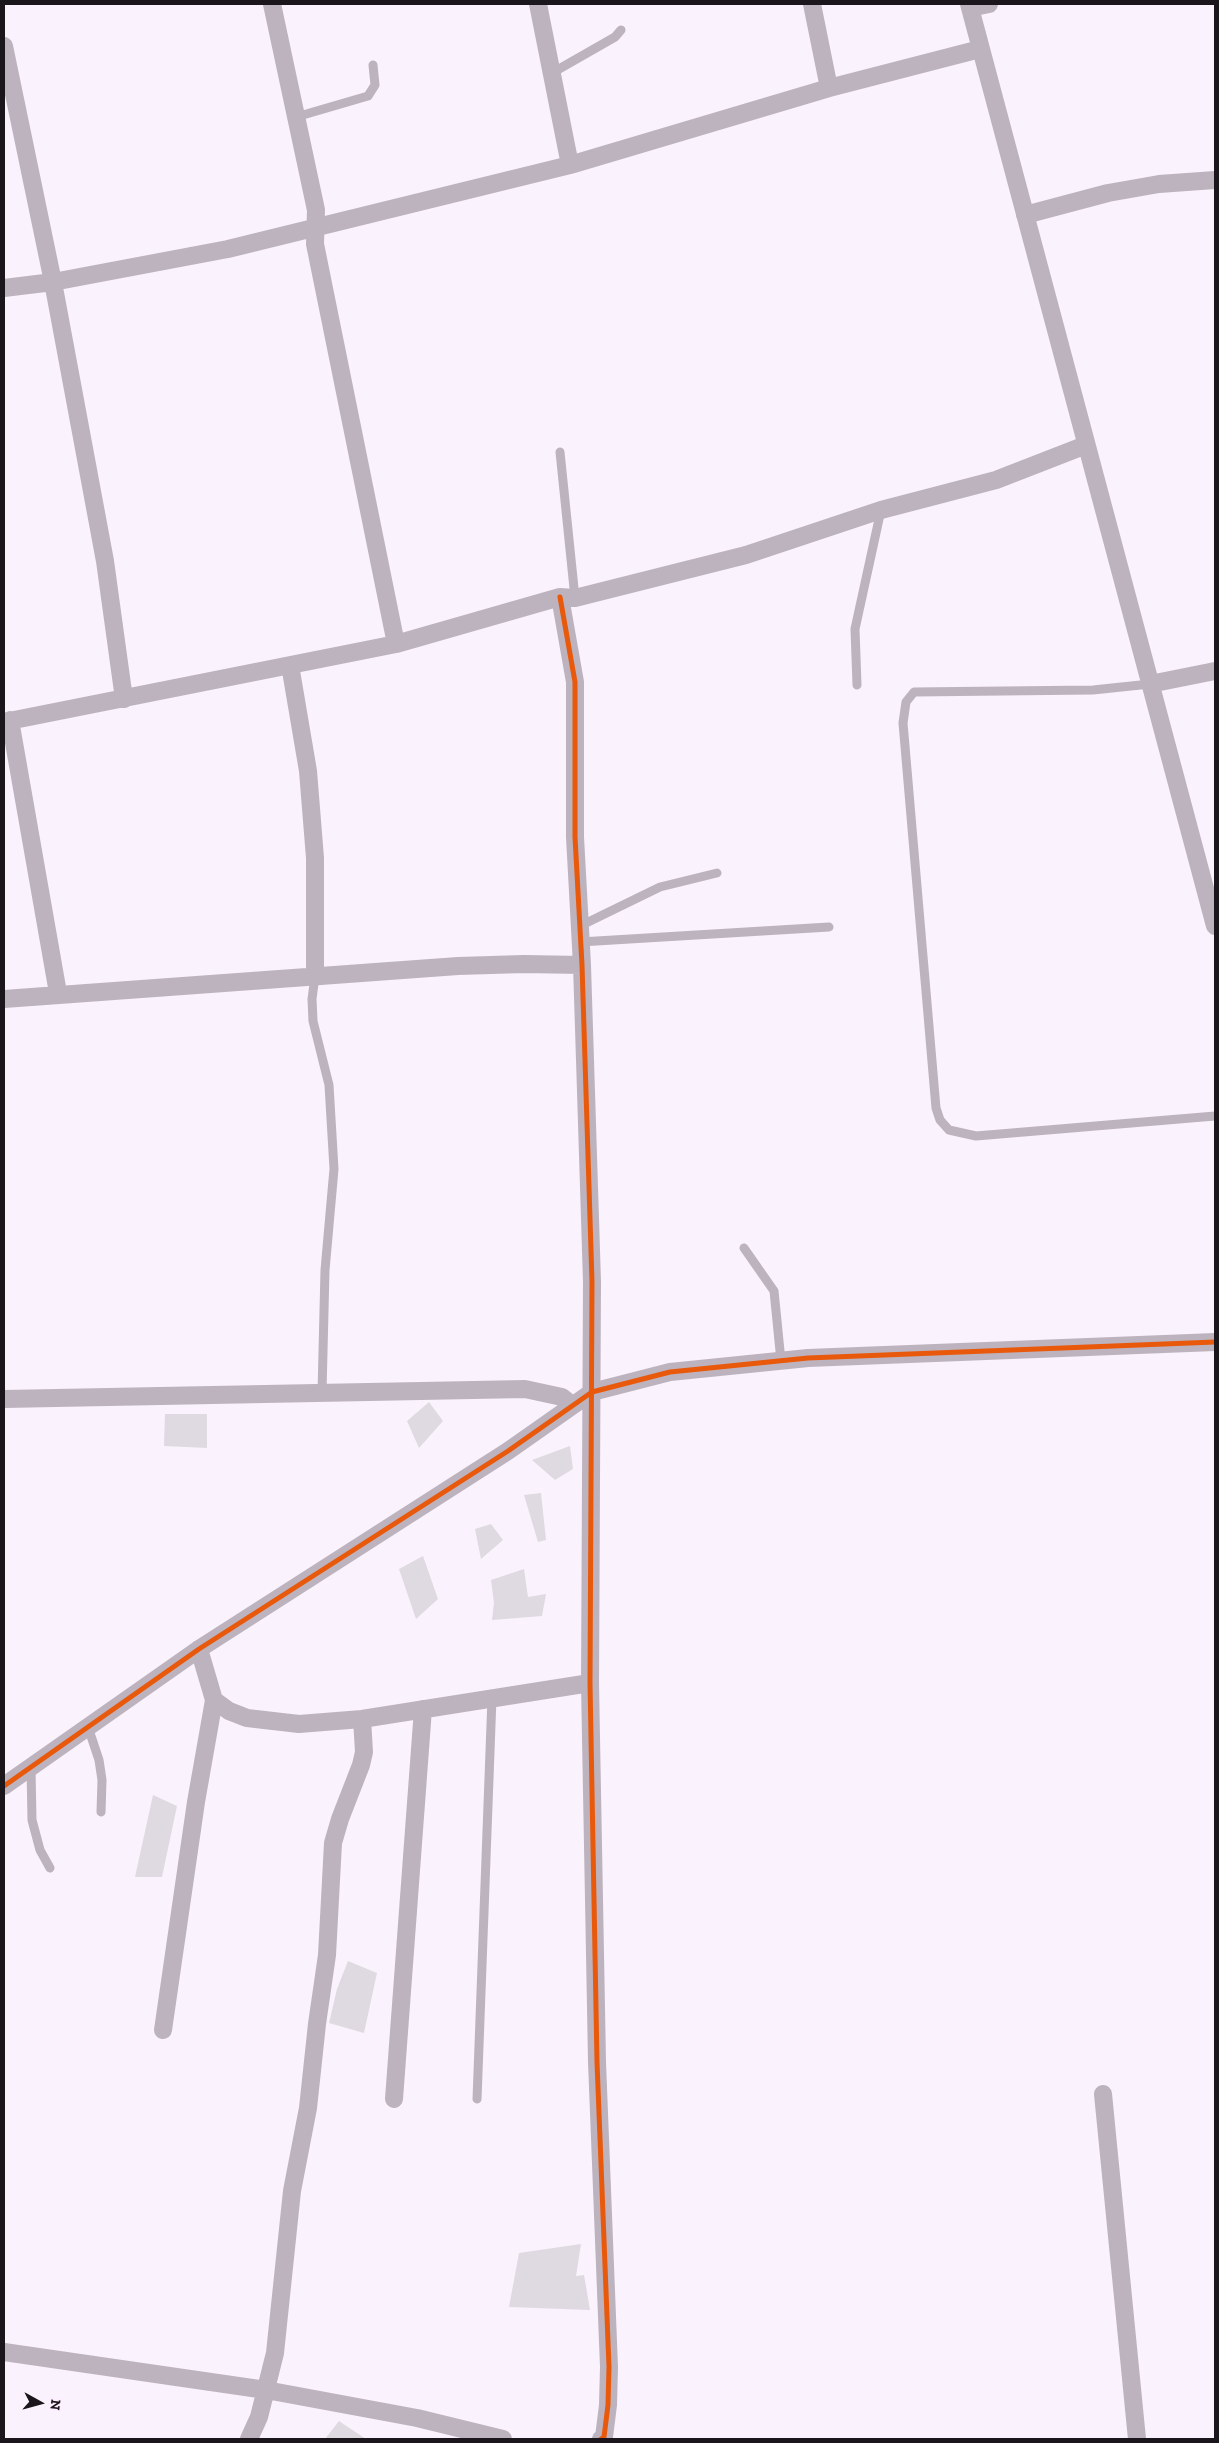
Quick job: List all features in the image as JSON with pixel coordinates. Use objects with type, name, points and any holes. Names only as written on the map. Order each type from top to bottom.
[{"type":"street","points":[[272,4],[316,210],[315,244],[396,644]]},
{"type":"street","points":[[538,4],[570,165]]},
{"type":"street","points":[[812,4],[829,88]]},
{"type":"street","points":[[989,4],[969,6],[1215,926]]},
{"type":"street","points":[[4,46],[53,282],[105,561],[124,699]]},
{"type":"street","points":[[4,288],[53,282],[219,251],[570,165],[829,88],[980,49]]},
{"type":"street","points":[[1025,215],[1108,193],[1151,185],[1215,180]]},
{"type":"street","points":[[58,993],[7,721],[396,644],[568,598],[746,555],[881,510],[996,480],[1086,445]]},
{"type":"street","points":[[568,598],[575,682],[575,836],[582,965],[592,1282],[590,1684],[597,2062],[609,2367],[606,2438]]},
{"type":"street","points":[[290,664],[308,771],[315,858],[316,976]]},
{"type":"street","points":[[1150,684],[1215,671]]},
{"type":"street","points":[[4,998],[58,993],[170,988],[458,966],[582,965]]},
{"type":"street","points":[[4,1786],[199,1649],[508,1450],[592,1392],[670,1372],[781,1360],[1215,1342]]},
{"type":"street","points":[[4,1399],[525,1389],[562,1397],[572,1405]]},
{"type":"street","points":[[163,2030],[196,1802],[214,1700],[199,1649]]},
{"type":"street","points":[[214,1700],[229,1711],[247,1718],[299,1724],[362,1719],[590,1684]]},
{"type":"street","points":[[394,2099],[423,1709]]},
{"type":"street","points":[[249,2439],[259,2417],[274,2353],[292,2191],[308,2108],[327,1955],[333,1843],[340,1818],[361,1765],[364,1752],[362,1719]]},
{"type":"street","points":[[1103,2094],[1137,2439]]},
{"type":"street","points":[[4,2352],[266,2390],[418,2418],[503,2439]]},
{"type":"lane","points":[[552,73],[615,37],[621,30]]},
{"type":"lane","points":[[296,116],[368,96],[375,85],[373,65]]},
{"type":"lane","points":[[560,452],[568,598]]},
{"type":"lane","points":[[857,685],[855,629],[881,510]]},
{"type":"lane","points":[[1150,684],[1093,690],[914,692],[906,702],[904,723],[936,1108],[940,1120],[949,1130],[976,1136],[1215,1116]]},
{"type":"lane","points":[[580,934],[660,886],[717,873]]},
{"type":"lane","points":[[580,934],[829,926]]},
{"type":"lane","points":[[316,976],[312,999],[313,1021],[329,1084],[334,1169],[326,1270],[322,1393]]},
{"type":"lane","points":[[744,1248],[774,1291],[781,1360]]},
{"type":"lane","points":[[477,2099],[492,1698]]},
{"type":"lane","points":[[88,1727],[99,1760],[102,1780],[100,1812]]},
{"type":"lane","points":[[30,1767],[34,1829],[40,1850],[50,1868]]},
{"type":"building","points":[[429,1402],[443,1421],[419,1448],[407,1421]]},
{"type":"building","points":[[165,1414],[207,1414],[207,1448],[164,1446]]},
{"type":"building","points":[[570,1446],[573,1469],[555,1480],[532,1460]]},
{"type":"building","points":[[541,1493],[546,1540],[538,1542],[524,1495]]},
{"type":"building","points":[[491,1524],[503,1540],[481,1559],[475,1529]]},
{"type":"building","points":[[423,1556],[438,1599],[416,1619],[399,1569]]},
{"type":"building","points":[[524,1569],[528,1597],[546,1594],[542,1616],[492,1620],[494,1603],[491,1580]]},
{"type":"building","points":[[153,1795],[177,1806],[162,1877],[135,1877]]},
{"type":"building","points":[[348,1961],[377,1973],[364,2033],[329,2023],[337,1989]]},
{"type":"building","points":[[581,2244],[576,2276],[584,2275],[590,2310],[509,2307],[519,2253]]},
{"type":"building","points":[[339,2421],[366,2439],[325,2439]]},
{"type":"cycle path","points":[[560,597],[575,682],[575,837],[582,965],[592,1282],[590,1683],[597,2062],[609,2367],[608,2405],[604,2437],[601,2439]]},
{"type":"cycle path","points":[[4,1786],[199,1649],[508,1451],[592,1392],[670,1372],[808,1358],[1215,1342]]}]
